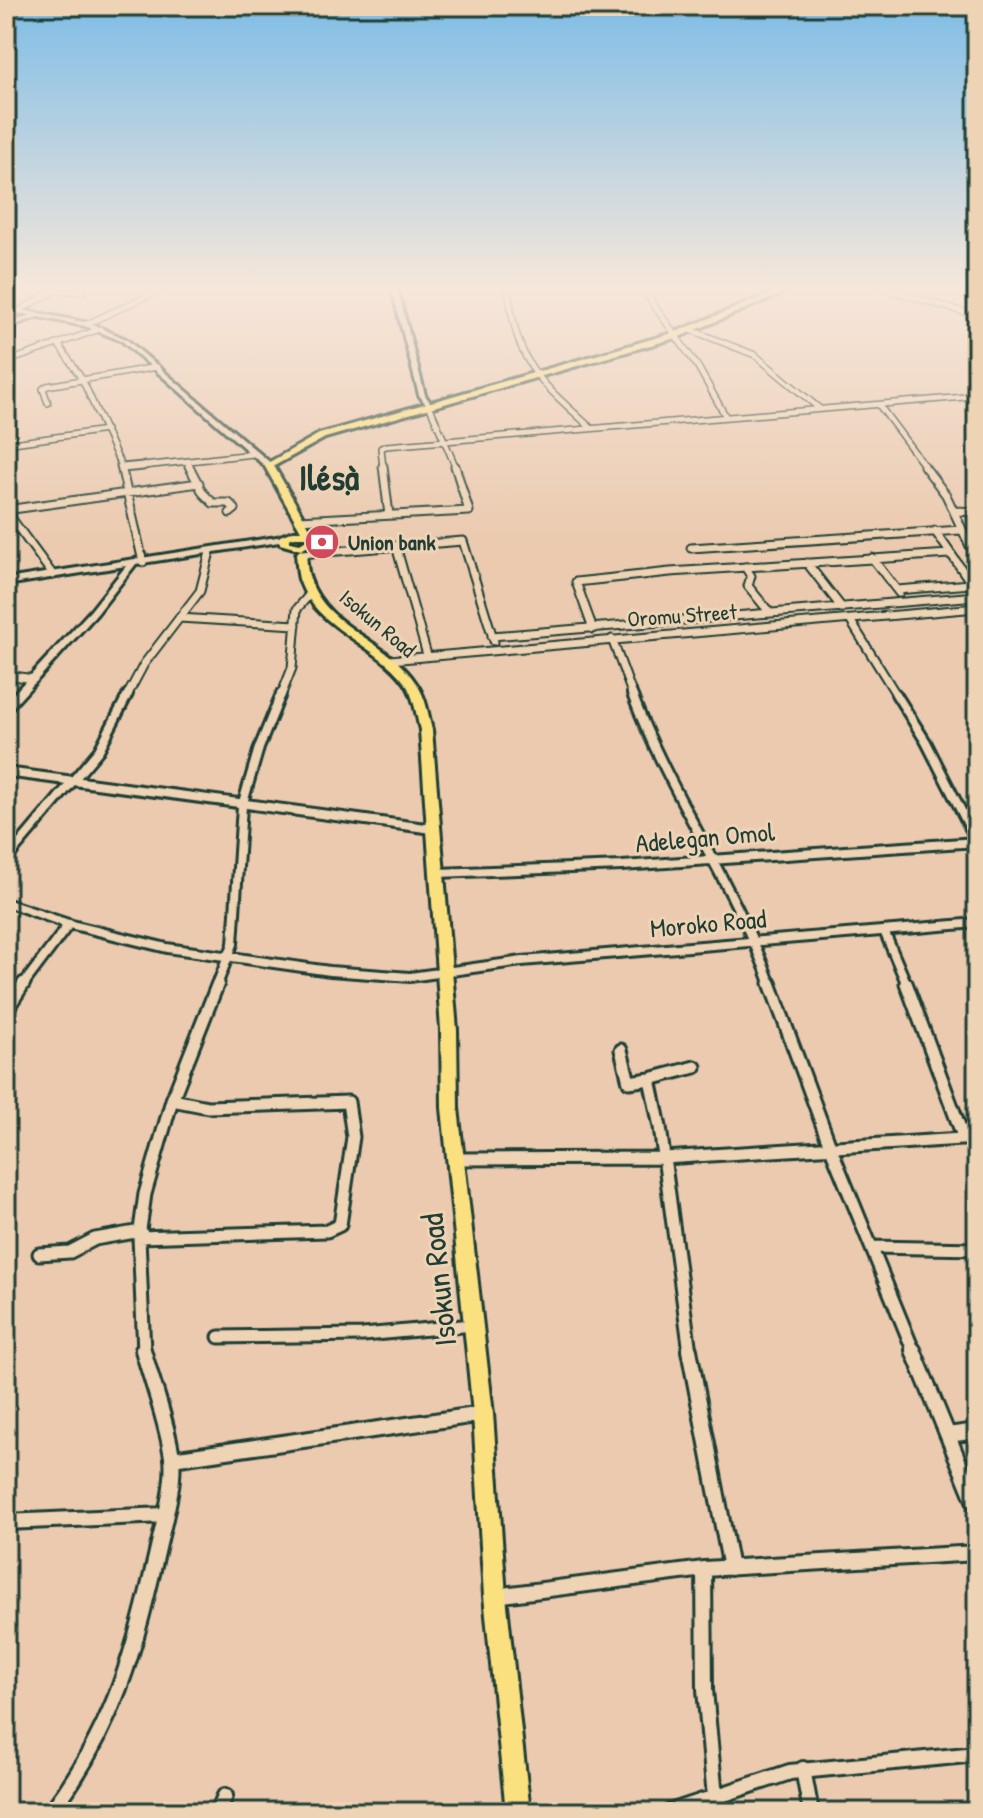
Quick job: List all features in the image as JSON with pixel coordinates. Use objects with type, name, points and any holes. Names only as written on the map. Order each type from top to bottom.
[{"type":"main road","points":[[309,539],[269,465],[330,432],[544,372]]},
{"type":"main road","points":[[292,544],[300,521]]},
{"type":"main road","points":[[6,582],[210,552],[292,544],[309,539]]},
{"type":"main road","points":[[292,544],[309,539]]},
{"type":"main road","name":"Isokun Road","points":[[292,544],[309,595],[390,660],[416,692],[426,736],[456,1159],[483,1414],[495,1596],[518,1812]]},
{"type":"main road","points":[[6,708],[94,612],[132,564]]},
{"type":"street","points":[[77,372],[122,468],[125,493],[143,562]]},
{"type":"street","points":[[48,403],[44,387],[127,372]]},
{"type":"street","points":[[163,372],[269,465]]},
{"type":"street","points":[[300,521],[466,512],[470,509],[446,440],[422,395],[416,372]]},
{"type":"street","points":[[531,372],[590,427]]},
{"type":"street","points":[[698,372],[726,417]]},
{"type":"street","points":[[775,372],[820,409]]},
{"type":"street","points":[[389,515],[383,447],[590,427],[975,397]]},
{"type":"street","points":[[879,405],[923,461],[955,511],[977,561]]},
{"type":"street","points":[[6,444],[108,435]]},
{"type":"street","points":[[122,468],[253,454]]},
{"type":"street","points":[[188,463],[210,501],[229,503],[235,509],[230,513]]},
{"type":"street","points":[[53,575],[9,519],[6,510],[199,483]]},
{"type":"street","points":[[955,511],[977,512]]},
{"type":"street","points":[[691,548],[961,530]]},
{"type":"street","points":[[935,531],[975,590]]},
{"type":"street","points":[[292,544],[396,546],[463,541],[496,648]]},
{"type":"street","points":[[396,546],[427,655]]},
{"type":"street","points":[[6,860],[99,750],[144,664],[200,591],[210,552]]},
{"type":"street","points":[[593,629],[576,582],[949,554]]},
{"type":"street","points":[[872,558],[905,601]]},
{"type":"street","points":[[807,563],[842,608]]},
{"type":"street","points":[[745,567],[751,576],[748,586],[770,613]]},
{"type":"street","points":[[897,590],[975,590]]},
{"type":"street","points":[[492,636],[842,608],[975,590]]},
{"type":"street","points":[[51,1812],[76,1779],[111,1715],[136,1643],[165,1515],[172,1459],[142,1345],[140,1234],[145,1194],[172,1100],[236,933],[242,806],[259,748],[292,668],[297,609],[309,595]]},
{"type":"street","name":"Oromu Street","points":[[390,660],[496,648],[977,608]]},
{"type":"street","points":[[179,618],[296,625]]},
{"type":"street","points":[[850,620],[906,709],[977,842]]},
{"type":"street","points":[[612,639],[653,747],[755,941],[830,1146],[977,1507]]},
{"type":"street","points":[[6,675],[34,679]]},
{"type":"street","points":[[6,772],[73,779],[242,806],[433,829]]},
{"type":"street","name":"Adelegan Omol","points":[[437,873],[622,866],[710,857],[977,842]]},
{"type":"street","name":"Moroko Road","points":[[6,902],[69,924],[167,948],[410,977],[522,961],[977,923]]},
{"type":"street","points":[[6,1011],[39,959],[69,924]]},
{"type":"street","points":[[884,931],[920,1015],[964,1139]]},
{"type":"street","points":[[621,1050],[629,1082],[695,1067]]},
{"type":"street","points":[[650,1079],[664,1158],[682,1312],[731,1568]]},
{"type":"street","points":[[39,1254],[70,1252],[95,1239],[140,1234],[327,1231],[340,1225],[353,1137],[348,1102],[208,1107],[172,1100]]},
{"type":"street","points":[[456,1159],[664,1158],[977,1138]]},
{"type":"street","points":[[872,1247],[977,1249]]},
{"type":"street","points":[[219,1337],[363,1335],[473,1325]]},
{"type":"street","points":[[172,1459],[483,1414]]},
{"type":"street","points":[[948,1435],[977,1431]]},
{"type":"street","points":[[6,1522],[165,1515]]},
{"type":"street","points":[[495,1596],[704,1569],[977,1553]]},
{"type":"street","points":[[704,1569],[705,1690],[715,1797]]},
{"type":"street","points":[[670,1812],[803,1769],[842,1767],[892,1758],[977,1754]]},
{"type":"street","points":[[803,1769],[811,1812]]},
{"type":"street","points":[[218,1812],[225,1796]]},
{"type":"place","name":"Union bank","points":[[322,542]]},
{"type":"district","name":"Iléṣà","points":[[329,476]]}]
